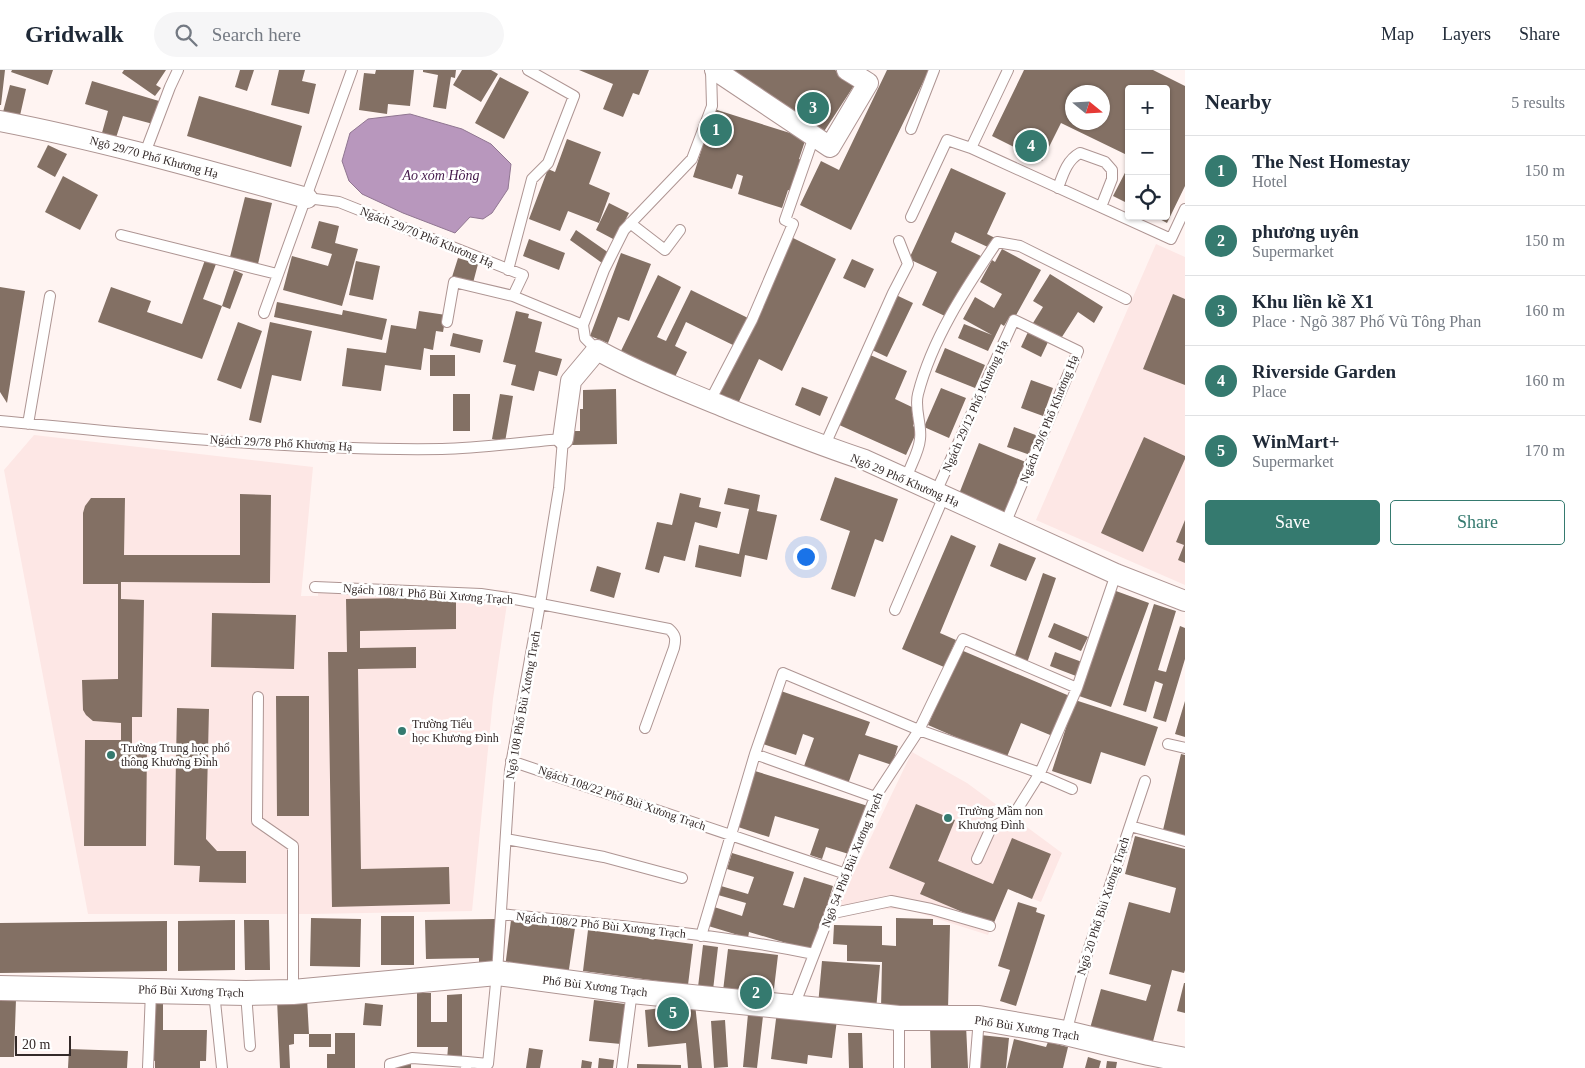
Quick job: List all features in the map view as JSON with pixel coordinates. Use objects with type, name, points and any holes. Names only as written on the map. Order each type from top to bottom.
[{"type":"street","points":[[713,70],[830,146],[868,84],[847,70]]},
{"type":"street","name":"Ngõ 29/70 Phố Khương Hạ","points":[[0,121],[60,132],[306,198]]},
{"type":"street","points":[[562,439],[571,381],[597,350]]},
{"type":"street","name":"Ngõ 29 Phố Khương Hạ","points":[[597,350],[625,366],[710,401],[824,447],[865,460],[1116,574],[1185,601]]},
{"type":"street","name":"Phố Bùi Xương Trạch","points":[[0,988],[246,993],[293,992],[497,974],[632,991],[899,1018],[979,1018],[1066,1033],[1147,1061],[1185,1060]]},
{"type":"lane","points":[[145,154],[178,70]]},
{"type":"lane","points":[[264,312],[352,70]]},
{"type":"lane","points":[[508,270],[532,179],[548,163],[574,96],[528,70]]},
{"type":"lane","points":[[447,322],[454,282],[513,296],[583,325],[604,270],[624,230],[692,159],[712,106],[713,70]]},
{"type":"lane","points":[[911,129],[934,70]]},
{"type":"lane","points":[[971,148],[1008,70]]},
{"type":"lane","points":[[911,218],[946,140],[971,148],[1171,238],[1185,209]]},
{"type":"lane","points":[[710,401],[752,320],[793,224],[786,220],[811,145]]},
{"type":"lane","points":[[1058,188],[1067,165],[1074,156],[1080,153],[1105,162],[1112,170],[1112,179],[1101,207]]},
{"type":"lane","name":"Ngách 29/70 Phố Khương Hạ","points":[[306,198],[339,202],[523,275],[513,296]]},
{"type":"lane","points":[[630,224],[665,250],[680,230]]},
{"type":"lane","points":[[121,235],[277,274]]},
{"type":"lane","points":[[824,447],[893,293],[908,264],[899,241]]},
{"type":"lane","points":[[906,479],[920,440],[917,396],[928,360],[960,298],[997,242],[1020,246],[1126,298]]},
{"type":"lane","points":[[28,424],[50,296]]},
{"type":"lane","name":"Ngách 29/12 Phố Khương Hạ","points":[[895,610],[940,494],[1014,320]]},
{"type":"lane","name":"Ngách 29/6 Phố Khương Hạ","points":[[1005,524],[1078,351],[1014,320]]},
{"type":"lane","name":"Ngõ 29 Phố Khương Hạ","points":[[583,325],[585,338],[597,350]]},
{"type":"lane","name":"Ngách 29/78 Phố Khương Hạ","points":[[0,421],[138,435],[324,447],[443,449],[562,439]]},
{"type":"lane","name":"Ngõ 108 Phố Bùi Xương Trạch","points":[[466,1065],[488,1064],[497,974],[512,761],[559,488],[562,439]]},
{"type":"lane","points":[[976,858],[991,828],[1013,816],[1040,773],[1077,688],[1116,574]]},
{"type":"lane","name":"Ngách 108/1 Phố Bùi Xương Trạch","points":[[315,587],[482,594],[669,629],[676,638],[674,648],[645,728]]},
{"type":"lane","name":"Ngõ 54 Phố Bùi Xương Trạch","points":[[794,1006],[875,797],[919,730],[963,640],[1077,688]]},
{"type":"lane","points":[[701,936],[755,754],[783,673],[919,730],[1040,773],[1042,776],[1072,789]]},
{"type":"lane","points":[[258,697],[256,821],[293,846],[293,992]]},
{"type":"lane","points":[[1168,744],[1185,748]]},
{"type":"lane","points":[[755,754],[875,797]]},
{"type":"lane","name":"Ngách 108/22 Phố Bùi Xương Trạch","points":[[512,761],[846,874]]},
{"type":"lane","name":"Ngõ 20 Phố Bùi Xương Trạch","points":[[1066,1033],[1079,980],[1145,781]]},
{"type":"lane","points":[[1130,826],[1185,841]]},
{"type":"lane","points":[[506,839],[604,857],[682,878]]},
{"type":"lane","points":[[829,914],[891,901],[931,909],[990,926]]},
{"type":"lane","name":"Ngách 108/2 Phố Bùi Xương Trạch","points":[[501,914],[701,936],[814,954]]},
{"type":"lane","points":[[148,1068],[151,990]]},
{"type":"lane","points":[[214,991],[222,1068]]},
{"type":"lane","points":[[622,1068],[632,991]]},
{"type":"lane","points":[[246,993],[250,1046]]},
{"type":"lane","points":[[899,1018],[899,1068]]},
{"type":"lane","points":[[975,1068],[979,1018]]},
{"type":"lane","points":[[390,1068],[390,1064],[412,1058],[466,1065]]},
{"type":"shaded area","points":[[1156,244],[1185,257],[1185,585],[1036,520]]},
{"type":"shaded area","points":[[34,435],[313,467],[301,596],[318,596],[318,589],[509,590],[493,699],[472,911],[313,914],[88,914],[4,470]]},
{"type":"shaded area","name":"Trường Mầm non Khương Đình","points":[[912,752],[967,783],[1062,853],[1041,902],[1008,889],[988,935],[907,909],[836,910]]},
{"type":"water","name":"Ao xóm Hồng","points":[[410,114],[462,129],[491,144],[511,164],[508,189],[492,213],[483,219],[470,217],[455,233],[403,213],[362,194],[349,181],[342,161],[350,133],[368,119]]},
{"type":"building","points":[[0,70],[5,70],[1,105],[0,105]]},
{"type":"building","points":[[12,70],[53,70],[48,85],[11,72]]},
{"type":"building","points":[[124,70],[166,70],[156,85],[161,88],[155,96],[122,73]]},
{"type":"building","points":[[240,70],[254,70],[247,91],[235,87]]},
{"type":"building","points":[[279,70],[305,70],[302,81],[316,84],[309,114],[271,105]]},
{"type":"building","points":[[376,70],[414,70],[410,106],[388,104],[387,114],[359,110],[364,73],[375,74]]},
{"type":"building","points":[[423,70],[456,70],[455,78],[451,77],[446,109],[433,107],[438,75],[423,72]]},
{"type":"building","points":[[462,70],[491,70],[498,74],[481,102],[453,85]]},
{"type":"building","points":[[579,70],[649,70],[639,95],[633,93],[623,117],[603,109],[613,84]]},
{"type":"building","points":[[730,70],[835,70],[855,84],[823,133]]},
{"type":"building","points":[[887,70],[929,70],[851,230],[800,205],[821,161],[839,170]]},
{"type":"building","points":[[1024,70],[1153,70],[1185,86],[1185,186],[1170,217],[1170,85],[1125,85],[1125,154],[1075,130],[1110,130],[1110,85],[1065,85],[1065,125],[1061,123],[1042,161],[992,136]]},
{"type":"building","points":[[500,77],[529,92],[504,139],[475,123]]},
{"type":"building","points":[[92,81],[159,101],[153,124],[123,116],[114,144],[100,140],[108,111],[85,104]]},
{"type":"building","points":[[10,85],[26,89],[19,120],[2,116]]},
{"type":"building","points":[[199,96],[302,126],[291,167],[187,136]]},
{"type":"building","points":[[714,109],[806,138],[799,159],[804,161],[795,192],[788,190],[782,208],[738,194],[743,176],[737,174],[732,189],[693,177]]},
{"type":"building","points":[[567,139],[601,152],[589,184],[610,193],[599,223],[568,211],[560,231],[529,219],[548,169],[555,172]]},
{"type":"building","points":[[48,145],[67,154],[55,177],[37,167]]},
{"type":"building","points":[[951,168],[1006,193],[987,234],[995,238],[990,248],[955,232],[951,242],[981,256],[968,286],[949,318],[922,305],[937,272],[909,259]]},
{"type":"building","points":[[1125,173],[1125,202],[1113,196]]},
{"type":"building","points":[[63,176],[98,195],[80,230],[45,212]]},
{"type":"building","points":[[245,197],[272,203],[258,264],[230,257]]},
{"type":"building","points":[[609,203],[629,213],[615,240],[596,230]]},
{"type":"building","points":[[319,221],[339,226],[335,243],[358,249],[342,306],[283,290],[292,256],[328,266],[332,254],[311,248]]},
{"type":"building","points":[[576,230],[609,253],[602,263],[570,240]]},
{"type":"building","points":[[793,238],[836,259],[782,371],[759,359],[736,408],[715,398]]},
{"type":"building","points":[[529,239],[565,253],[559,270],[523,256]]},
{"type":"building","points":[[1002,249],[1041,270],[1014,319],[1010,316],[1004,326],[1001,324],[988,351],[958,338],[964,324],[992,335],[963,319],[975,297],[994,308],[1002,294],[980,282],[992,260],[995,262]]},
{"type":"building","points":[[621,253],[651,264],[629,321],[618,317],[608,343],[590,336]]},
{"type":"building","points":[[458,258],[478,264],[473,283],[452,277]]},
{"type":"building","points":[[852,259],[874,269],[865,288],[843,278]]},
{"type":"building","points":[[205,260],[216,264],[203,299],[222,306],[202,359],[98,322],[111,287],[151,301],[147,312],[182,324]]},
{"type":"building","points":[[356,261],[380,266],[373,300],[349,295]]},
{"type":"building","points":[[234,270],[243,274],[230,309],[222,306]]},
{"type":"building","points":[[1050,274],[1103,307],[1094,323],[1078,312],[1060,340],[1033,323],[1043,307],[1033,301]]},
{"type":"building","points":[[658,275],[681,287],[657,337],[666,341],[691,290],[748,318],[735,346],[686,322],[675,346],[687,352],[672,383],[618,357]]},
{"type":"building","points":[[0,287],[25,291],[7,403],[0,392]]},
{"type":"building","points":[[1173,294],[1185,299],[1185,385],[1143,369]]},
{"type":"building","points":[[896,295],[913,303],[887,357],[870,349]]},
{"type":"building","points":[[277,302],[342,315],[343,310],[387,319],[382,340],[274,317]]},
{"type":"building","points":[[419,311],[446,315],[443,332],[436,331],[433,350],[424,348],[421,370],[385,365],[381,391],[342,386],[347,348],[386,353],[391,325],[416,329]]},
{"type":"building","points":[[516,311],[529,314],[528,318],[542,322],[535,352],[562,359],[557,376],[539,371],[534,391],[511,385],[516,365],[503,362]]},
{"type":"building","points":[[238,322],[262,331],[241,389],[217,380]]},
{"type":"building","points":[[270,322],[312,331],[301,381],[272,375],[261,423],[249,420]]},
{"type":"building","points":[[1028,332],[1048,342],[1041,357],[1021,347]]},
{"type":"building","points":[[453,333],[483,340],[480,353],[450,346]]},
{"type":"building","points":[[945,348],[985,365],[975,388],[935,372]]},
{"type":"building","points":[[868,354],[907,371],[895,399],[916,409],[912,416],[916,418],[913,426],[918,429],[906,455],[837,424]]},
{"type":"building","points":[[430,355],[455,355],[455,376],[430,376]]},
{"type":"building","points":[[1031,380],[1053,388],[1043,416],[1021,408]]},
{"type":"building","points":[[802,387],[828,397],[820,416],[795,405]]},
{"type":"building","points":[[941,388],[966,398],[949,438],[924,427]]},
{"type":"building","points":[[616,389],[617,444],[572,445],[572,431],[580,431],[580,409],[583,409],[583,390]]},
{"type":"building","points":[[453,394],[470,394],[470,431],[453,431]]},
{"type":"building","points":[[500,394],[513,396],[505,442],[492,439]]},
{"type":"building","points":[[1014,427],[1041,437],[1033,456],[1007,447]]},
{"type":"building","points":[[1144,437],[1185,456],[1185,459],[1143,552],[1101,533]]},
{"type":"building","points":[[979,443],[1028,463],[1006,519],[957,499]]},
{"type":"building","points":[[835,477],[898,499],[883,542],[875,539],[855,597],[831,589],[850,531],[820,520]]},
{"type":"building","points":[[728,488],[760,495],[757,511],[777,515],[767,560],[745,555],[741,577],[695,567],[699,545],[739,554],[749,509],[724,504]]},
{"type":"building","points":[[680,493],[701,498],[699,507],[721,512],[717,528],[695,522],[685,561],[664,556],[659,573],[645,569],[657,522],[672,525]]},
{"type":"building","points":[[240,494],[271,495],[270,583],[121,582],[121,599],[144,600],[142,717],[132,717],[132,744],[147,744],[146,846],[84,846],[85,740],[121,740],[121,723],[93,721],[83,710],[82,680],[118,679],[118,584],[83,584],[83,513],[85,506],[91,498],[125,498],[124,555],[240,555]]},
{"type":"building","points":[[1185,520],[1185,563],[1178,560],[1184,545],[1176,542]]},
{"type":"building","points":[[951,535],[976,546],[940,633],[956,640],[944,667],[902,649]]},
{"type":"building","points":[[999,543],[1036,558],[1026,581],[990,566]]},
{"type":"building","points":[[597,566],[621,573],[614,598],[590,591]]},
{"type":"building","points":[[1043,573],[1056,578],[1027,663],[1014,658]]},
{"type":"building","points":[[1116,591],[1149,603],[1111,707],[1079,696]]},
{"type":"building","points":[[456,597],[456,629],[360,631],[360,648],[416,647],[416,668],[358,669],[361,869],[449,867],[450,904],[332,907],[328,652],[347,652],[346,599]]},
{"type":"building","points":[[1154,604],[1176,611],[1158,670],[1166,672],[1180,626],[1185,628],[1185,659],[1166,722],[1153,718],[1163,684],[1155,681],[1146,712],[1123,705]]},
{"type":"building","points":[[212,613],[296,615],[294,669],[211,667]]},
{"type":"building","points":[[1054,623],[1088,637],[1081,651],[1048,637]]},
{"type":"building","points":[[961,650],[1072,697],[1055,737],[1021,723],[1006,759],[928,725]]},
{"type":"building","points":[[1055,652],[1082,662],[1076,676],[1050,666]]},
{"type":"building","points":[[781,691],[870,722],[865,735],[898,746],[892,765],[859,754],[848,784],[803,769],[814,738],[803,734],[796,755],[763,744]]},
{"type":"building","points":[[276,696],[309,696],[309,816],[277,816]]},
{"type":"building","points":[[1075,700],[1158,727],[1145,766],[1101,752],[1091,784],[1052,771]]},
{"type":"building","points":[[1185,701],[1185,737],[1175,734]]},
{"type":"building","points":[[177,708],[209,709],[206,839],[217,851],[246,851],[246,883],[199,882],[200,866],[174,865]]},
{"type":"building","points":[[1181,754],[1185,755],[1185,836],[1163,830]]},
{"type":"building","points":[[755,771],[868,806],[852,855],[826,847],[822,859],[810,855],[819,829],[775,816],[769,837],[738,827]]},
{"type":"building","points":[[916,804],[955,820],[938,861],[993,884],[1012,838],[1051,854],[1032,899],[1008,889],[993,925],[920,894],[925,883],[889,868]]},
{"type":"building","points":[[1135,836],[1185,849],[1185,970],[1184,973],[1172,970],[1151,1049],[1089,1032],[1101,989],[1146,1001],[1151,985],[1109,974],[1129,902],[1170,913],[1176,888],[1125,874]]},
{"type":"building","points":[[732,853],[794,872],[783,905],[794,908],[804,877],[833,886],[813,951],[749,932],[748,938],[705,925],[711,906],[742,916],[746,903],[718,895],[721,886],[748,894],[754,877],[727,869]]},
{"type":"building","points":[[1018,902],[1037,908],[1036,912],[1045,915],[1016,1006],[1000,1001],[1010,970],[998,966]]},
{"type":"building","points":[[381,916],[414,916],[414,965],[381,965]]},
{"type":"building","points":[[311,918],[361,919],[360,967],[310,966]]},
{"type":"building","points":[[896,918],[933,919],[933,925],[950,925],[948,1010],[881,1009],[882,962],[847,961],[847,945],[833,944],[834,925],[882,926],[882,945],[896,946]]},
{"type":"building","points":[[495,919],[496,963],[479,964],[479,958],[426,959],[425,920]]},
{"type":"building","points":[[235,920],[235,970],[178,971],[178,921]]},
{"type":"building","points":[[244,920],[269,920],[270,970],[245,970]]},
{"type":"building","points":[[511,920],[575,928],[568,976],[505,968]]},
{"type":"building","points":[[167,921],[167,971],[0,973],[0,923]]},
{"type":"building","points":[[588,930],[693,944],[688,985],[583,971]]},
{"type":"building","points":[[703,945],[718,947],[713,990],[698,987]]},
{"type":"building","points":[[728,949],[778,955],[773,997],[723,991]]},
{"type":"building","points":[[822,961],[880,965],[876,1010],[818,1005]]},
{"type":"building","points":[[1185,983],[1185,1013],[1177,1011]]},
{"type":"building","points":[[151,993],[163,993],[163,1030],[207,1030],[206,1061],[200,1061],[200,1068],[155,1068],[155,1061],[151,1060]]},
{"type":"building","points":[[417,993],[431,993],[431,1022],[447,1022],[447,995],[462,994],[462,1060],[447,1060],[448,1047],[417,1047]]},
{"type":"building","points":[[0,998],[16,999],[14,1057],[0,1057]]},
{"type":"building","points":[[307,998],[309,1034],[294,1034],[294,1044],[289,1045],[290,1068],[280,1068],[277,999]]},
{"type":"building","points":[[594,1000],[625,1004],[621,1044],[589,1041]]},
{"type":"building","points":[[365,1003],[383,1005],[381,1026],[363,1025]]},
{"type":"building","points":[[695,1004],[702,1068],[688,1068],[686,1043],[648,1047],[645,1010]]},
{"type":"building","points":[[777,1011],[837,1020],[832,1058],[808,1055],[807,1064],[771,1059]]},
{"type":"building","points":[[748,1014],[763,1016],[757,1068],[743,1067]]},
{"type":"building","points":[[725,1020],[728,1067],[714,1068],[711,1021]]},
{"type":"building","points":[[966,1025],[968,1068],[931,1068],[930,1026]]},
{"type":"building","points":[[335,1033],[355,1033],[355,1068],[327,1068],[327,1054],[335,1054]]},
{"type":"building","points":[[848,1033],[862,1033],[863,1068],[849,1068]]},
{"type":"building","points":[[309,1034],[331,1034],[331,1047],[309,1047]]},
{"type":"building","points":[[980,1035],[1009,1038],[1006,1068],[977,1068]]},
{"type":"building","points":[[1014,1039],[1046,1047],[1048,1042],[1068,1047],[1063,1068],[1007,1068]]},
{"type":"building","points":[[529,1048],[543,1050],[540,1068],[526,1068]]},
{"type":"building","points":[[69,1049],[128,1051],[127,1068],[68,1068]]},
{"type":"building","points":[[1088,1057],[1101,1061],[1099,1068],[1085,1068]]},
{"type":"building","points":[[599,1058],[614,1060],[613,1068],[598,1068]]},
{"type":"building","points":[[582,1060],[592,1062],[591,1068],[581,1068]]},
{"type":"building","points":[[1107,1061],[1117,1062],[1116,1068],[1106,1068]]},
{"type":"building","points":[[411,1063],[411,1068],[397,1068],[397,1064]]},
{"type":"building","points":[[637,1064],[681,1065],[681,1068],[637,1068]]},
{"type":"place","name":"Khu liền kề X1","points":[[813,108]]},
{"type":"place","name":"The Nest Homestay","points":[[716,130]]},
{"type":"place","name":"Riverside Garden","points":[[1031,146]]},
{"type":"place","name":"Trường Tiểu học Khương Đình","points":[[402,731]]},
{"type":"place","name":"Trường Trung học phổ thông Khương Đình","points":[[111,755]]},
{"type":"place","name":"Trường Mầm non Khương Đình","points":[[948,818]]},
{"type":"place","name":"phương uyên","points":[[756,993]]},
{"type":"place","name":"WinMart+","points":[[673,1013]]}]
